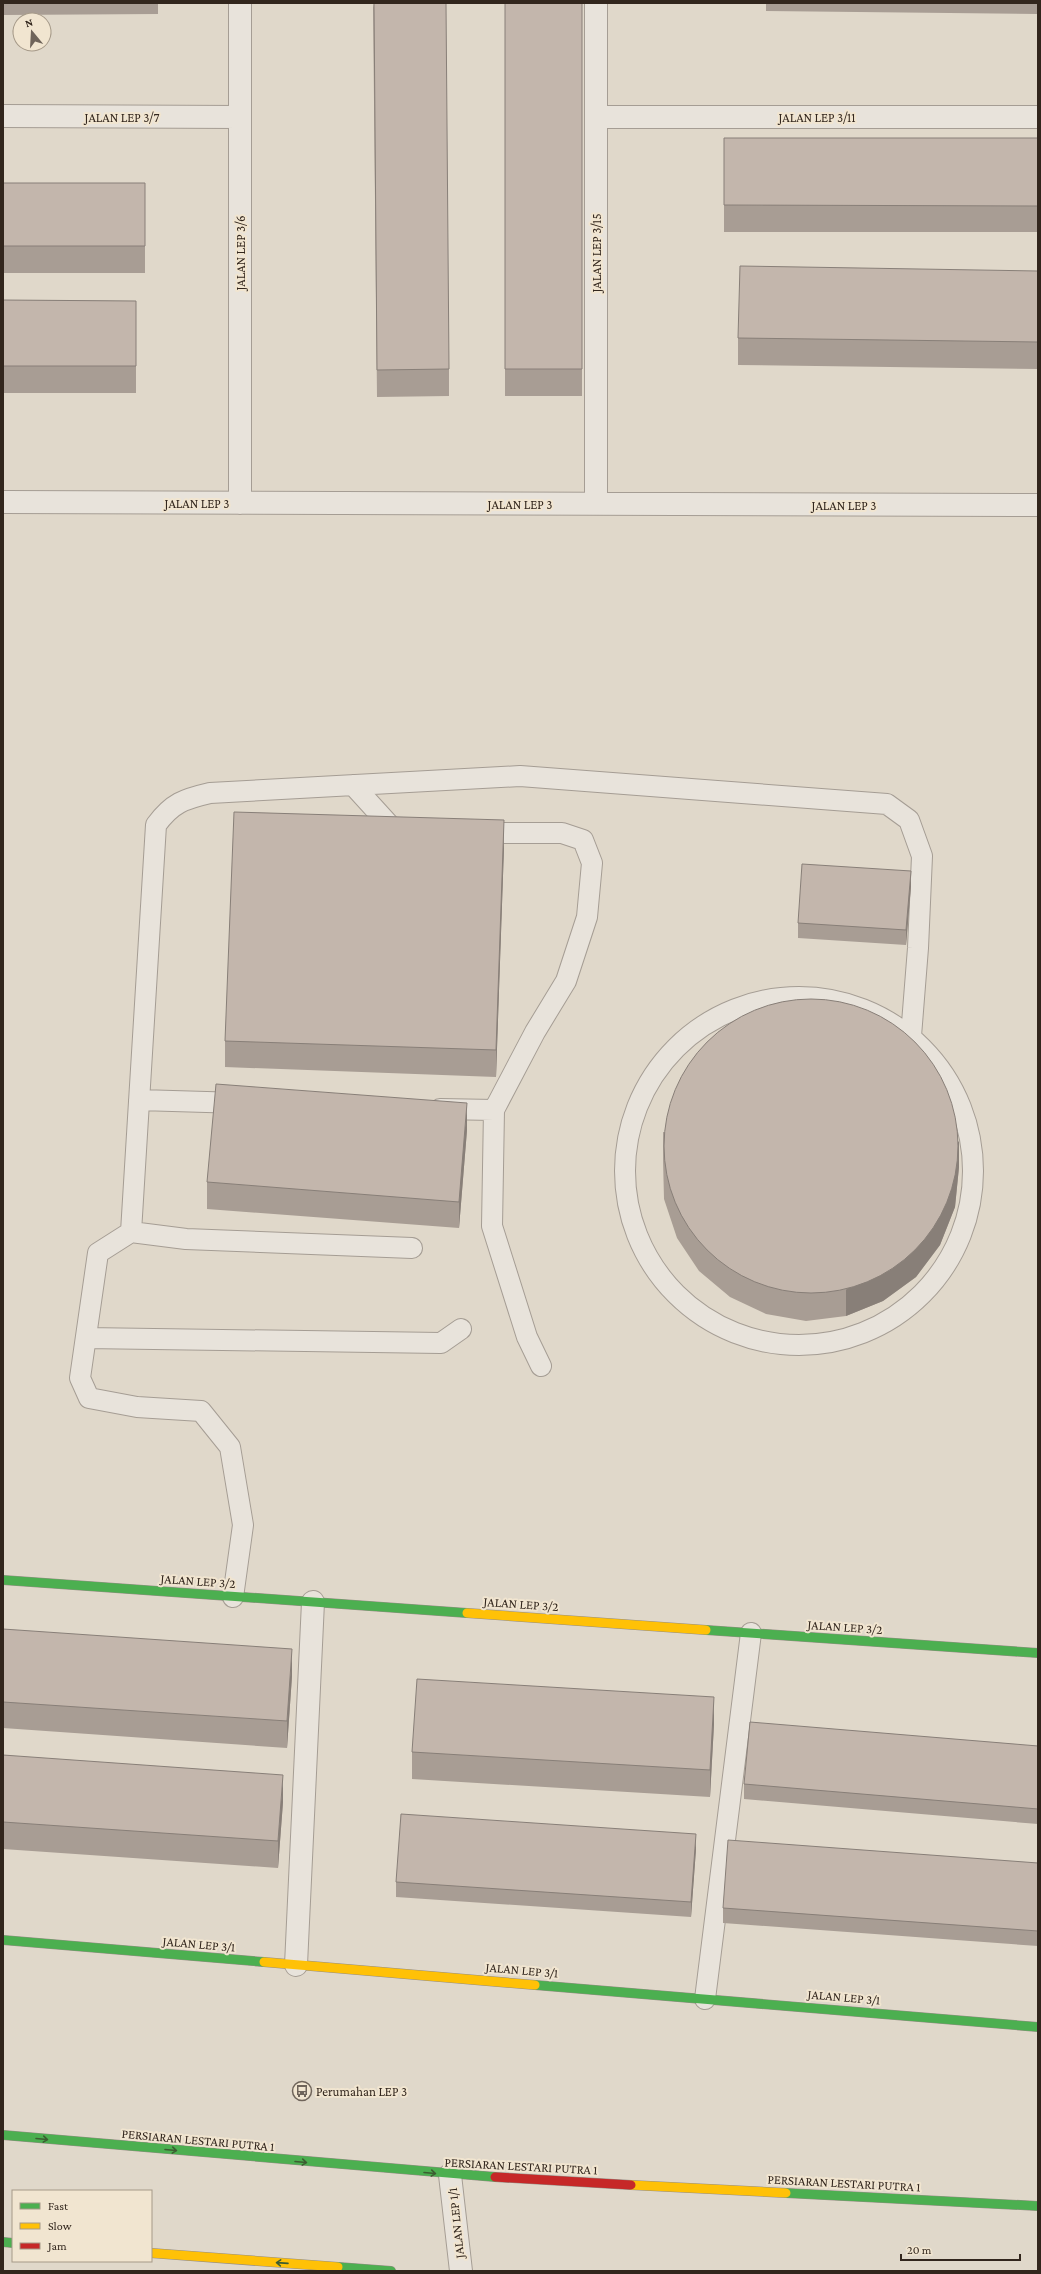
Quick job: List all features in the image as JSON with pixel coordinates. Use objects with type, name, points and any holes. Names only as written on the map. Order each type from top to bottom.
[{"type":"street","name":"JALAN LEP 3/6","points":[[240,3],[240,503]]},
{"type":"street","name":"JALAN LEP 3/15","points":[[596,3],[596,504]]},
{"type":"street","name":"JALAN LEP 3/7","points":[[3,116],[240,117]]},
{"type":"street","name":"JALAN LEP 3/11","points":[[596,117],[1038,117]]},
{"type":"street","name":"JALAN LEP 3","points":[[3,502],[1038,505]]},
{"type":"street","name":"JALAN LEP 3/2","points":[[3,1580],[1038,1653]]},
{"type":"street","points":[[296,1965],[313,1602]]},
{"type":"street","name":"JALAN LEP 3/1","points":[[3,1940],[1038,2027]]},
{"type":"street","name":"PERSIARAN LESTARI PUTRA 1","points":[[3,2135],[450,2175],[1038,2206]]},
{"type":"street","name":"JALAN LEP 1/1","points":[[450,2175],[461,2271]]},
{"type":"street","points":[[152,2253],[391,2271]]},
{"type":"lane","points":[[131,1232],[156,825],[165,812],[183,799],[210,793],[520,776],[887,804],[909,820],[922,856],[918,948],[911,1036],[937,1062],[957,1094],[970,1130],[975,1167],[971,1205],[960,1241],[941,1273],[915,1301],[877,1326],[850,1338],[812,1345],[774,1344],[738,1334],[704,1317],[674,1294],[651,1264],[634,1230],[625,1194],[625,1156],[632,1118],[647,1084],[670,1054],[698,1029],[731,1010],[768,999],[806,996],[843,1002],[879,1015],[911,1036]]},
{"type":"lane","points":[[353,785],[393,829],[424,830]]},
{"type":"lane","points":[[462,832],[501,834],[562,833],[583,840],[592,863],[587,917],[566,981],[535,1032],[494,1110],[492,1226],[527,1337],[541,1366]]},
{"type":"lane","points":[[138,1100],[257,1104]]},
{"type":"lane","points":[[423,1108],[494,1110]]},
{"type":"lane","points":[[233,1597],[243,1525],[230,1447],[201,1411],[137,1407],[89,1398],[80,1378],[98,1253],[131,1232],[186,1239],[412,1248]]},
{"type":"lane","points":[[86,1338],[440,1343],[461,1329]]},
{"type":"lane","points":[[705,1999],[751,1633]]},
{"type":"building","points":[[374,3],[446,3],[449,369],[377,370]]},
{"type":"building","points":[[505,3],[582,3],[582,369],[505,369]]},
{"type":"building","points":[[724,138],[1038,138],[1038,206],[724,205]]},
{"type":"building","points":[[3,183],[145,183],[145,246],[3,246]]},
{"type":"building","points":[[740,266],[1038,271],[1038,342],[738,338]]},
{"type":"building","points":[[3,300],[136,301],[136,366],[3,366]]},
{"type":"building","points":[[234,812],[504,820],[496,1050],[225,1041]]},
{"type":"building","points":[[802,864],[911,871],[906,930],[798,923]]},
{"type":"building","points":[[811,999],[840,1002],[867,1010],[893,1024],[915,1042],[933,1064],[947,1090],[955,1117],[958,1146],[955,1175],[947,1202],[933,1228],[915,1250],[893,1268],[867,1282],[840,1290],[811,1293],[782,1290],[755,1282],[729,1268],[707,1250],[689,1228],[675,1202],[667,1175],[664,1146],[667,1117],[675,1090],[689,1064],[707,1042],[729,1024],[755,1010],[782,1002]]},
{"type":"building","points":[[216,1084],[467,1103],[459,1202],[207,1182]]},
{"type":"building","points":[[3,1629],[292,1649],[287,1721],[3,1702]]},
{"type":"building","points":[[417,1679],[714,1697],[710,1770],[412,1752]]},
{"type":"building","points":[[750,1722],[1038,1746],[1038,1809],[744,1784]]},
{"type":"building","points":[[3,1755],[283,1775],[278,1841],[3,1822]]},
{"type":"building","points":[[401,1814],[696,1834],[691,1902],[396,1882]]},
{"type":"building","points":[[728,1840],[1038,1863],[1038,1931],[723,1908]]},
{"type":"traffic: fast","points":[[3,1580],[467,1613]]},
{"type":"traffic: fast","points":[[706,1630],[1038,1653]]},
{"type":"traffic: fast","points":[[3,1940],[264,1962]]},
{"type":"traffic: fast","points":[[535,1985],[1038,2027]]},
{"type":"traffic: fast","points":[[3,2135],[495,2177]]},
{"type":"traffic: fast","points":[[786,2193],[1038,2206]]},
{"type":"traffic: fast","points":[[3,2242],[12,2243]]},
{"type":"traffic: fast","points":[[338,2267],[391,2271]]},
{"type":"traffic: slow","points":[[467,1613],[706,1630]]},
{"type":"traffic: slow","points":[[264,1962],[535,1985]]},
{"type":"traffic: slow","points":[[631,2185],[786,2193]]},
{"type":"traffic: slow","points":[[152,2253],[338,2267]]},
{"type":"traffic: jam","points":[[495,2177],[631,2185]]},
{"type":"place","name":"Perumahan LEP 3","points":[[302,2091]]}]
